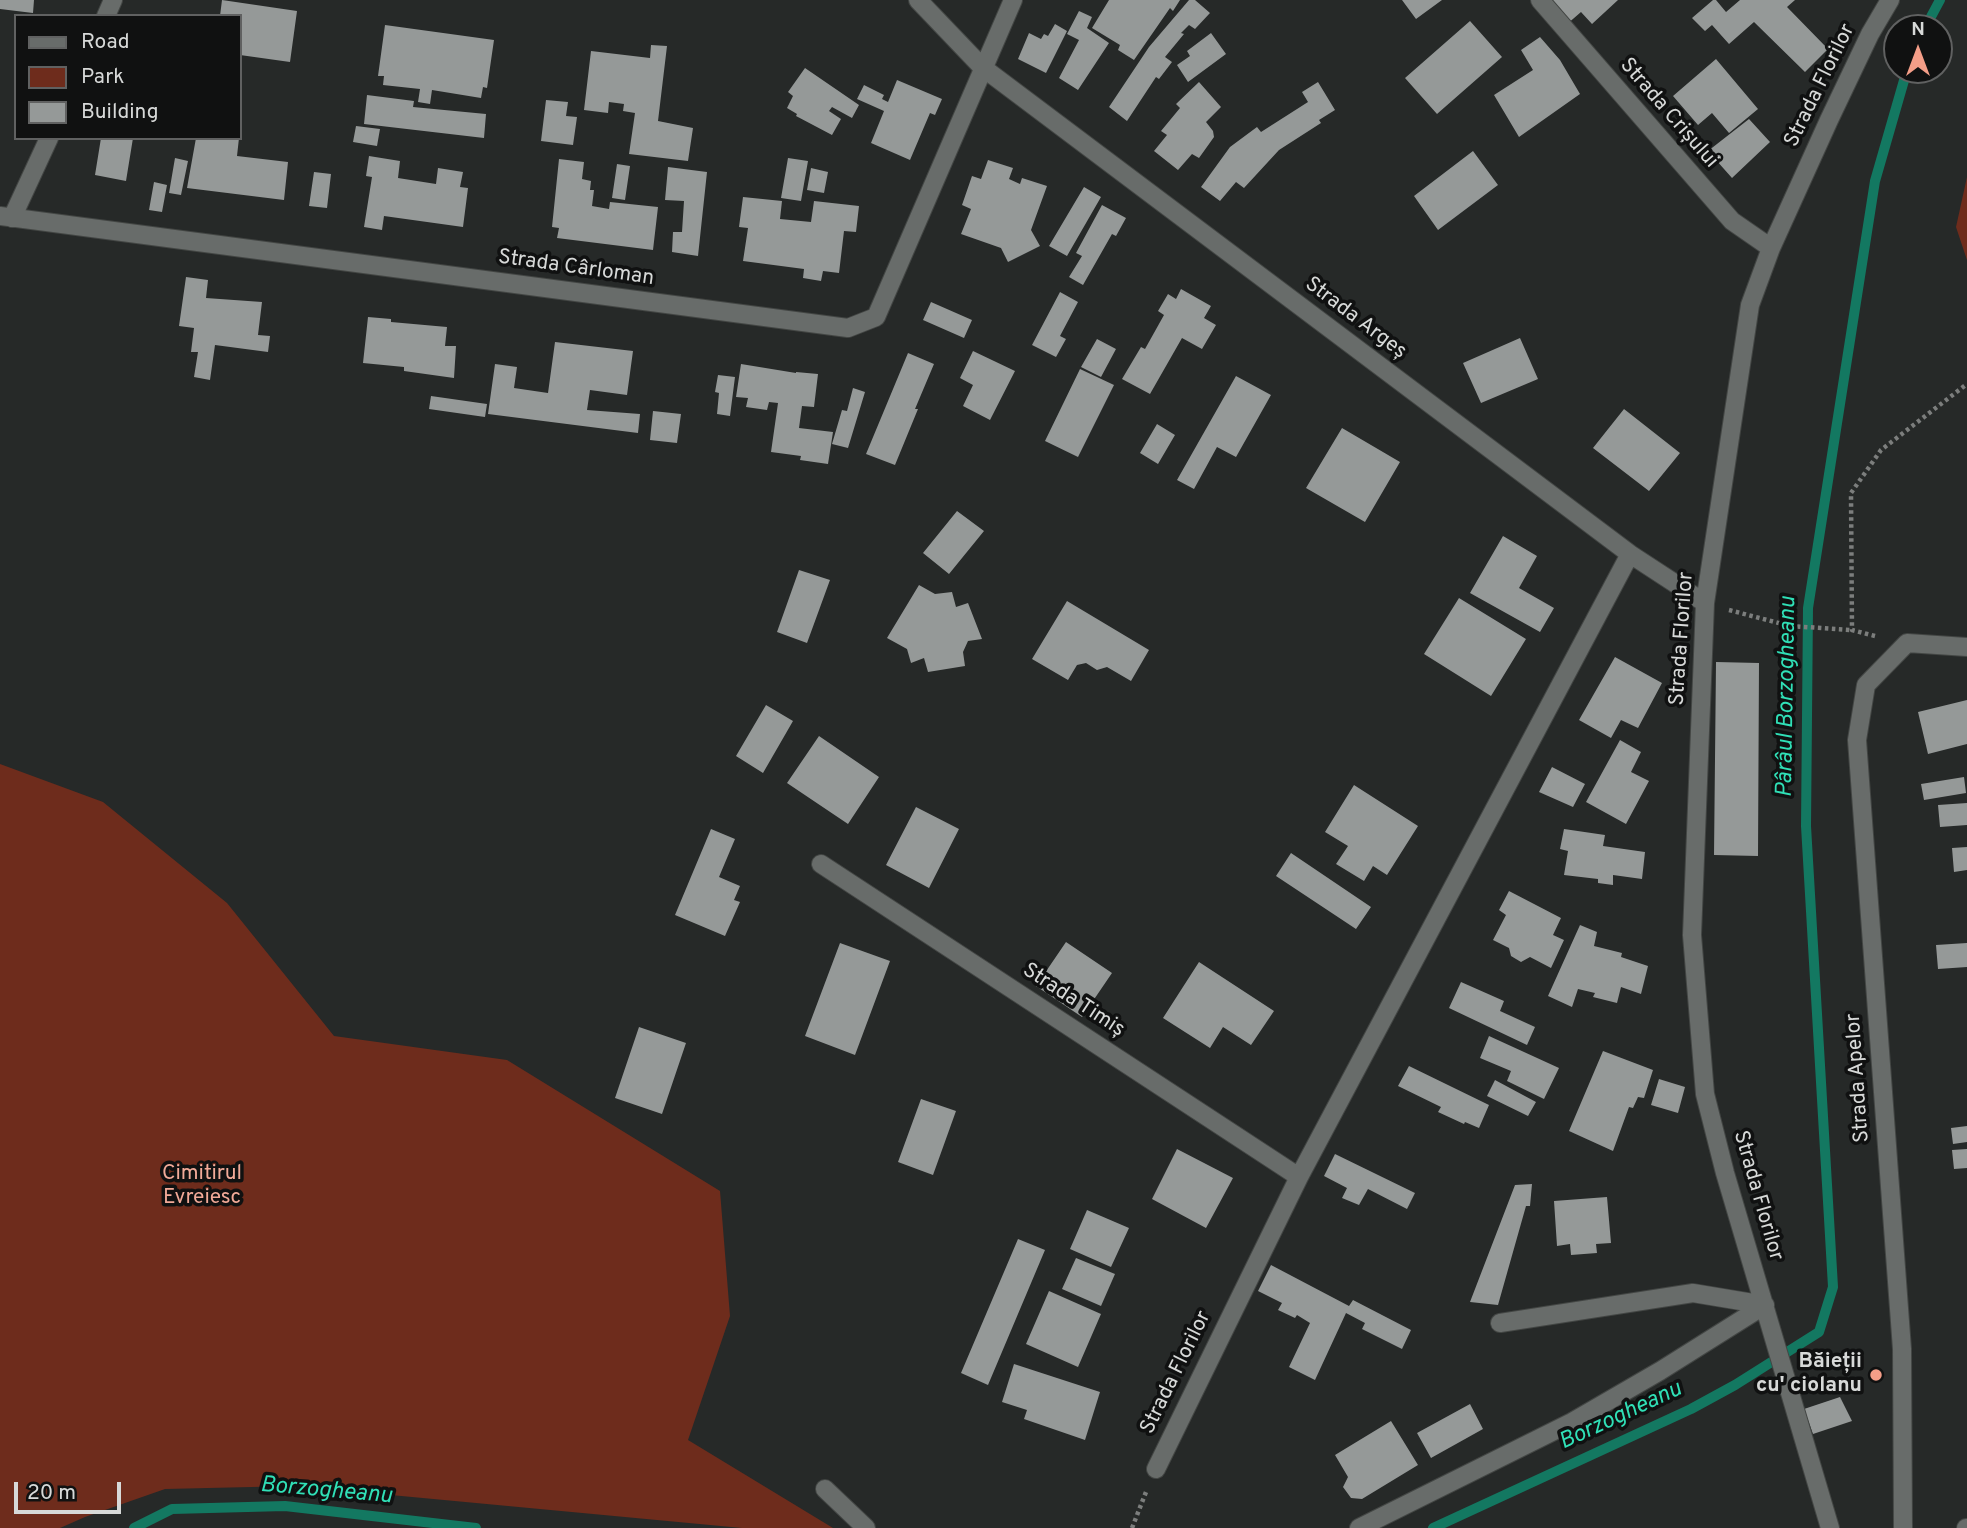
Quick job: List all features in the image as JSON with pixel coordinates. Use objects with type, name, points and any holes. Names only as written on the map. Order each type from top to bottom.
[{"type":"street","name":"Strada Argeș","points":[[918,0],[982,67],[1630,554],[1705,603]]},
{"type":"street","name":"Strada Cârloman","points":[[6,217],[848,328],[876,317],[1013,0]]},
{"type":"street","name":"Strada Crișului","points":[[1540,0],[1731,221],[1771,248]]},
{"type":"street","name":"Strada Florilor","points":[[1830,1528],[1725,1174],[1704,1094],[1692,935],[1705,603],[1750,305],[1771,248],[1858,58],[1890,0]]},
{"type":"street","points":[[6,217],[48,140]]},
{"type":"street","name":"Strada Florilor","points":[[1156,1469],[1299,1177],[1630,554]]},
{"type":"street","points":[[1907,643],[1967,647]]},
{"type":"street","name":"Strada Apelor","points":[[1903,1528],[1902,1349],[1857,740],[1866,685],[1907,643]]},
{"type":"street","name":"Strada Timiș","points":[[821,864],[1299,1177]]},
{"type":"street","points":[[1500,1323],[1693,1293],[1765,1305]]},
{"type":"street","points":[[1359,1528],[1572,1422],[1765,1305]]},
{"type":"street","points":[[825,1489],[866,1528]]},
{"type":"path","points":[[1852,630],[1851,493],[1881,450],[1967,384]]},
{"type":"path","points":[[1705,603],[1790,626],[1852,630],[1907,643]]},
{"type":"path","points":[[1132,1528],[1156,1469]]},
{"type":"green space","points":[[1967,177],[1967,260],[1956,227]]},
{"type":"green space","name":"Cimitirul Evreiesc","points":[[0,764],[103,802],[227,903],[334,1036],[507,1060],[720,1191],[730,1316],[688,1440],[833,1528],[742,1528],[295,1486],[165,1489],[60,1528],[0,1528]]},
{"type":"building","points":[[0,0],[34,0],[33,13],[0,9]]},
{"type":"building","points":[[222,0],[297,11],[290,62],[242,55],[242,14],[220,14]]},
{"type":"building","points":[[1109,0],[1180,0],[1173,11],[1170,8],[1134,60],[1118,50],[1120,45],[1092,28]]},
{"type":"building","points":[[1189,0],[1195,0],[1210,13],[1195,29],[1189,25],[1181,33],[1184,34],[1165,57],[1172,62],[1159,79],[1156,77],[1127,121],[1109,107],[1149,47]]},
{"type":"building","points":[[1402,0],[1442,0],[1416,19]]},
{"type":"building","points":[[1548,0],[1618,0],[1592,24],[1581,12],[1566,25]]},
{"type":"building","points":[[1713,0],[1726,12],[1740,0],[1795,0],[1787,7],[1828,49],[1805,72],[1754,22],[1729,44],[1712,25],[1705,31],[1692,18]]},
{"type":"building","points":[[1079,11],[1092,17],[1087,28],[1109,43],[1078,90],[1059,78],[1079,40],[1067,34]]},
{"type":"building","points":[[1470,21],[1502,57],[1437,114],[1405,78]]},
{"type":"building","points":[[1055,24],[1067,31],[1046,73],[1018,59],[1029,33],[1041,39],[1044,34],[1048,36]]},
{"type":"building","points":[[385,25],[494,40],[487,88],[483,87],[481,98],[432,90],[430,104],[418,102],[420,89],[383,85],[384,76],[378,76]]},
{"type":"building","points":[[1211,33],[1226,54],[1188,82],[1177,65],[1190,56],[1187,51]]},
{"type":"building","points":[[1540,37],[1560,60],[1580,94],[1519,137],[1494,95],[1533,70],[1521,50]]},
{"type":"building","points":[[651,45],[667,46],[658,121],[693,128],[688,161],[629,154],[635,113],[623,111],[624,104],[609,102],[608,113],[584,110],[591,51],[650,58]]},
{"type":"building","points":[[1716,59],[1758,109],[1729,133],[1712,113],[1698,125],[1673,96]]},
{"type":"building","points":[[805,68],[859,105],[852,118],[832,107],[829,111],[841,119],[832,135],[796,116],[797,114],[787,108],[793,96],[788,92]]},
{"type":"building","points":[[897,80],[942,99],[935,115],[930,113],[910,160],[871,143],[884,111],[857,99],[864,85],[884,95],[882,99],[888,102]]},
{"type":"building","points":[[1199,82],[1221,107],[1206,122],[1214,137],[1199,158],[1192,154],[1178,170],[1154,151],[1167,135],[1161,131],[1180,108],[1176,104]]},
{"type":"building","points":[[1318,82],[1335,110],[1319,120],[1321,123],[1279,150],[1244,188],[1236,182],[1220,201],[1201,187],[1230,147],[1257,127],[1261,132],[1308,102],[1302,92]]},
{"type":"building","points":[[367,95],[414,101],[413,107],[486,114],[484,138],[364,124]]},
{"type":"building","points":[[546,100],[568,102],[566,116],[577,117],[573,145],[541,141]]},
{"type":"building","points":[[1749,119],[1770,142],[1732,178],[1708,151]]},
{"type":"building","points":[[356,126],[380,129],[377,146],[353,142]]},
{"type":"building","points":[[101,140],[133,140],[126,181],[95,175]]},
{"type":"building","points":[[196,140],[239,140],[237,156],[288,162],[284,200],[187,188]]},
{"type":"building","points":[[1473,151],[1498,185],[1438,230],[1414,196]]},
{"type":"building","points":[[369,156],[400,161],[398,178],[436,184],[438,168],[463,172],[460,187],[468,188],[463,227],[384,216],[382,230],[364,227],[372,177],[366,176]]},
{"type":"building","points":[[175,158],[188,161],[181,195],[169,193]]},
{"type":"building","points":[[788,158],[808,161],[801,201],[781,198]]},
{"type":"building","points":[[559,159],[584,162],[582,179],[591,181],[590,190],[594,190],[592,206],[609,209],[610,202],[658,207],[653,250],[557,238],[559,228],[552,227]]},
{"type":"building","points":[[988,160],[1013,168],[1009,179],[1020,184],[1022,178],[1047,186],[1031,230],[1040,246],[1008,262],[1001,248],[961,234],[971,209],[962,205],[972,176],[981,179]]},
{"type":"building","points":[[617,164],[630,166],[625,200],[612,198]]},
{"type":"building","points":[[668,167],[707,172],[698,256],[672,252],[673,232],[682,232],[684,201],[665,200]]},
{"type":"building","points":[[811,168],[828,172],[824,193],[807,190]]},
{"type":"building","points":[[314,172],[331,174],[327,208],[309,206]]},
{"type":"building","points":[[154,182],[167,185],[162,212],[149,210]]},
{"type":"building","points":[[1084,187],[1101,197],[1067,256],[1049,246]]},
{"type":"building","points":[[743,197],[782,201],[780,219],[811,222],[814,201],[859,206],[856,232],[844,231],[839,273],[823,271],[821,281],[803,278],[804,269],[743,261],[748,228],[739,227]]},
{"type":"building","points":[[1102,205],[1126,218],[1116,236],[1112,234],[1083,285],[1069,277],[1082,256],[1076,253]]},
{"type":"building","points":[[186,277],[208,280],[206,298],[262,302],[258,335],[270,336],[268,352],[215,345],[210,380],[194,377],[198,352],[191,352],[194,328],[179,326]]},
{"type":"building","points":[[1181,289],[1211,306],[1204,318],[1216,325],[1202,349],[1182,338],[1150,394],[1122,379],[1141,347],[1145,349],[1164,315],[1158,311],[1168,294],[1176,299]]},
{"type":"building","points":[[1060,292],[1078,302],[1060,336],[1066,339],[1056,357],[1032,345]]},
{"type":"building","points":[[931,302],[972,320],[964,338],[923,320]]},
{"type":"building","points":[[368,317],[447,327],[445,346],[456,346],[454,378],[404,371],[404,367],[363,363]]},
{"type":"building","points":[[1520,338],[1538,379],[1481,403],[1463,363]]},
{"type":"building","points":[[1097,339],[1116,349],[1101,377],[1081,367]]},
{"type":"building","points":[[555,342],[633,351],[627,395],[590,390],[587,410],[640,414],[638,433],[488,414],[495,364],[517,367],[514,388],[548,393]]},
{"type":"building","points":[[973,351],[1015,371],[990,420],[963,406],[973,385],[960,378]]},
{"type":"building","points":[[908,353],[934,364],[895,465],[866,454]]},
{"type":"building","points":[[741,364],[818,374],[814,407],[802,406],[799,428],[833,432],[828,464],[800,460],[801,456],[771,452],[778,403],[769,402],[767,410],[746,407],[748,398],[736,397]]},
{"type":"building","points":[[1080,369],[1114,385],[1078,457],[1045,441]]},
{"type":"building","points":[[718,375],[735,377],[730,416],[717,414],[719,393],[715,392]]},
{"type":"building","points":[[1236,376],[1271,395],[1236,457],[1217,447],[1194,489],[1177,480]]},
{"type":"building","points":[[853,388],[865,392],[848,448],[832,444],[842,410],[847,411]]},
{"type":"building","points":[[431,396],[487,404],[485,417],[429,409]]},
{"type":"building","points":[[1624,409],[1680,453],[1649,491],[1593,448]]},
{"type":"building","points":[[653,411],[681,414],[677,443],[650,440]]},
{"type":"building","points":[[1157,424],[1175,435],[1158,464],[1140,453]]},
{"type":"building","points":[[1342,428],[1400,462],[1365,522],[1306,488]]},
{"type":"building","points":[[957,511],[984,531],[949,574],[923,553]]},
{"type":"building","points":[[1503,536],[1537,556],[1519,588],[1554,608],[1540,632],[1470,593]]},
{"type":"building","points":[[799,570],[830,580],[807,643],[777,632]]},
{"type":"building","points":[[919,585],[935,594],[952,592],[956,607],[968,603],[982,639],[968,641],[963,652],[965,666],[928,672],[924,658],[911,663],[907,649],[887,638]]},
{"type":"building","points":[[1459,598],[1526,639],[1491,696],[1424,654]]},
{"type":"building","points":[[1067,601],[1149,650],[1131,681],[1107,667],[1097,670],[1086,663],[1077,665],[1068,680],[1032,659]]},
{"type":"building","points":[[1615,657],[1662,683],[1638,728],[1621,720],[1611,738],[1579,720]]},
{"type":"building","points":[[1716,662],[1759,663],[1758,856],[1714,855]]},
{"type":"building","points":[[1967,700],[1967,744],[1928,754],[1918,712]]},
{"type":"building","points":[[766,705],[793,721],[763,773],[736,756]]},
{"type":"building","points":[[819,736],[879,777],[848,824],[787,783]]},
{"type":"building","points":[[1620,740],[1641,752],[1631,772],[1649,781],[1626,824],[1586,802]]},
{"type":"building","points":[[1552,767],[1585,784],[1573,807],[1539,792]]},
{"type":"building","points":[[1964,777],[1966,793],[1924,800],[1921,784]]},
{"type":"building","points":[[1354,785],[1418,826],[1387,875],[1373,866],[1364,881],[1336,864],[1348,846],[1325,832]]},
{"type":"building","points":[[1967,803],[1967,825],[1940,827],[1938,805]]},
{"type":"building","points":[[916,807],[959,829],[929,888],[886,865]]},
{"type":"building","points":[[711,829],[735,839],[719,877],[740,886],[734,900],[740,902],[725,936],[675,915]]},
{"type":"building","points":[[1564,829],[1605,835],[1603,846],[1645,852],[1642,879],[1613,875],[1613,885],[1598,883],[1598,879],[1564,875],[1568,851],[1560,849]]},
{"type":"building","points":[[1967,847],[1967,870],[1954,872],[1952,848]]},
{"type":"building","points":[[1291,853],[1371,907],[1356,929],[1276,876]]},
{"type":"building","points":[[1509,891],[1561,918],[1553,935],[1564,940],[1551,968],[1530,957],[1521,962],[1511,956],[1509,948],[1493,940],[1506,915],[1499,910]]},
{"type":"building","points":[[1580,925],[1597,932],[1594,946],[1622,953],[1621,957],[1648,966],[1641,994],[1621,987],[1617,1003],[1593,997],[1595,993],[1578,989],[1572,1007],[1548,996]]},
{"type":"building","points":[[1066,942],[1112,973],[1082,1017],[1036,986]]},
{"type":"building","points":[[840,943],[890,961],[855,1055],[805,1036]]},
{"type":"building","points":[[1967,943],[1967,967],[1938,969],[1936,945]]},
{"type":"building","points":[[1199,962],[1274,1011],[1251,1045],[1223,1027],[1210,1048],[1163,1018]]},
{"type":"building","points":[[1461,982],[1504,1001],[1500,1011],[1535,1027],[1527,1045],[1449,1008]]},
{"type":"building","points":[[639,1027],[686,1043],[662,1114],[615,1098]]},
{"type":"building","points":[[1489,1036],[1559,1068],[1544,1099],[1507,1081],[1511,1071],[1480,1058]]},
{"type":"building","points":[[1603,1051],[1653,1070],[1644,1098],[1638,1097],[1633,1108],[1629,1107],[1613,1151],[1569,1131]]},
{"type":"building","points":[[1409,1066],[1489,1105],[1479,1128],[1438,1112],[1441,1107],[1398,1086]]},
{"type":"building","points":[[1659,1079],[1685,1087],[1678,1113],[1651,1105]]},
{"type":"building","points":[[1495,1080],[1536,1102],[1528,1116],[1487,1096]]},
{"type":"building","points":[[921,1099],[956,1111],[933,1175],[898,1162]]},
{"type":"building","points":[[1967,1126],[1967,1142],[1953,1144],[1951,1128]]},
{"type":"building","points":[[1177,1149],[1233,1178],[1206,1228],[1152,1199]]},
{"type":"building","points":[[1967,1149],[1967,1168],[1954,1169],[1952,1150]]},
{"type":"building","points":[[1335,1154],[1415,1193],[1407,1209],[1368,1189],[1359,1205],[1342,1198],[1347,1188],[1324,1176]]},
{"type":"building","points":[[1532,1184],[1530,1206],[1526,1206],[1498,1305],[1470,1302],[1515,1185]]},
{"type":"building","points":[[1607,1197],[1611,1243],[1596,1244],[1597,1253],[1571,1255],[1570,1244],[1557,1246],[1554,1201]]},
{"type":"building","points":[[1087,1210],[1129,1228],[1111,1267],[1070,1249]]},
{"type":"building","points":[[1018,1239],[1045,1250],[988,1385],[961,1373]]},
{"type":"building","points":[[1076,1258],[1115,1274],[1101,1306],[1062,1289]]},
{"type":"building","points":[[1271,1265],[1349,1306],[1353,1300],[1411,1330],[1402,1349],[1362,1329],[1365,1323],[1346,1313],[1315,1380],[1289,1367],[1310,1323],[1297,1315],[1295,1318],[1278,1310],[1282,1303],[1258,1291]]},
{"type":"building","points":[[1049,1291],[1101,1314],[1078,1367],[1026,1344]]},
{"type":"building","points":[[1014,1364],[1100,1392],[1085,1440],[1024,1419],[1027,1410],[1002,1402]]},
{"type":"building","points":[[1840,1397],[1852,1421],[1813,1434],[1804,1409]]},
{"type":"building","points":[[1470,1404],[1483,1429],[1431,1458],[1417,1433]]},
{"type":"building","points":[[1391,1421],[1418,1465],[1362,1499],[1351,1498],[1343,1487],[1348,1477],[1335,1455]]},
{"type":"waterway","name":"Pârâul Borzogheanu","points":[[1932,14],[1940,0]]},
{"type":"waterway","name":"Pârâul Borzogheanu","points":[[1433,1528],[1691,1409],[1735,1385],[1819,1332],[1833,1287],[1806,826],[1808,608],[1875,181],[1903,84]]},
{"type":"waterway","name":"Borzogheanu","points":[[134,1528],[172,1509],[285,1506],[476,1528]]},
{"type":"place","name":"Băieții cu' ciolanu","points":[[1876,1375]]}]
